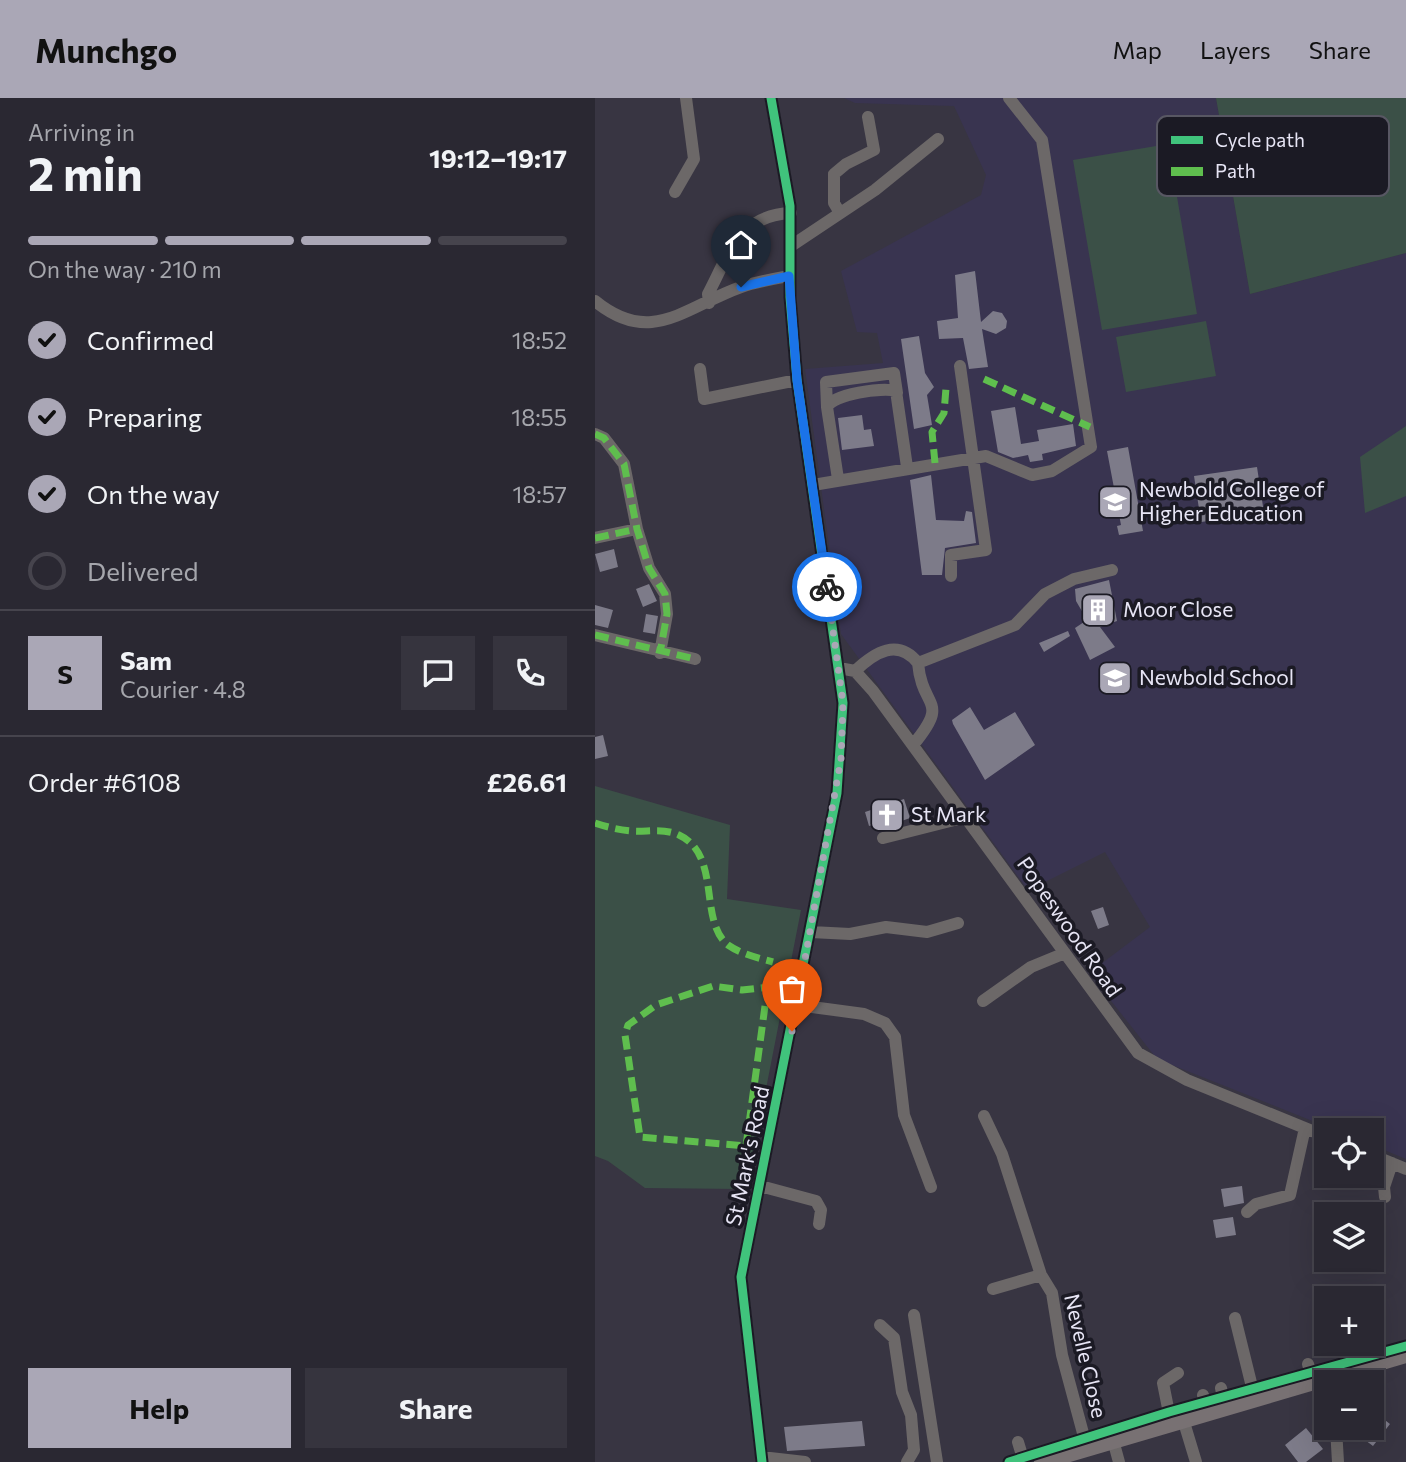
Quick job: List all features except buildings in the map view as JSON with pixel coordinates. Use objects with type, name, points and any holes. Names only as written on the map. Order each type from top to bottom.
[{"type":"main road","points":[[1356,1370],[1406,1355]]},
{"type":"main road","points":[[1042,1462],[1314,1383]]},
{"type":"street","points":[[675,192],[694,159],[687,98]]},
{"type":"street","name":"St Mark's Road","points":[[761,1460],[741,1277],[811,932],[841,759],[843,703],[797,380],[789,276],[791,213],[771,98]]},
{"type":"street","points":[[813,485],[907,467],[986,456],[1032,475],[1052,471],[1091,447],[1042,140],[1009,98]]},
{"type":"street","points":[[840,213],[834,203],[834,174],[846,164],[874,150],[868,117]]},
{"type":"street","points":[[791,246],[875,190],[938,139]]},
{"type":"street","points":[[709,303],[708,294],[739,237],[762,217],[791,213]]},
{"type":"street","points":[[595,301],[624,320],[652,323],[671,319],[741,287],[789,276]]},
{"type":"street","points":[[951,576],[951,555],[986,550],[960,366]]},
{"type":"street","points":[[700,369],[704,399],[797,380]]},
{"type":"street","points":[[838,480],[826,382],[894,373],[907,467]]},
{"type":"street","points":[[827,407],[833,399],[843,396],[890,389],[897,393]]},
{"type":"street","points":[[595,434],[604,438],[624,464],[637,529],[649,568],[664,594],[667,614],[660,653]]},
{"type":"street","points":[[595,538],[637,529]]},
{"type":"street","points":[[918,663],[1015,625],[1045,594],[1074,579],[1112,570]]},
{"type":"street","points":[[595,635],[660,653],[695,659]]},
{"type":"street","points":[[839,668],[855,671],[883,651],[901,648],[910,653],[918,663],[920,682],[932,701],[934,712],[931,723],[913,745]]},
{"type":"street","name":"Popeswood Road","points":[[855,671],[967,817],[1118,1028],[1147,1059],[1187,1080],[1314,1132]]},
{"type":"street","points":[[883,838],[967,817]]},
{"type":"street","points":[[811,932],[851,934],[886,928],[927,932],[958,923]]},
{"type":"street","points":[[983,1001],[1031,967],[1065,953]]},
{"type":"street","points":[[797,1005],[864,1014],[885,1023],[895,1037],[904,1115],[931,1187]]},
{"type":"street","name":"Nevelle Close","points":[[984,1115],[1002,1154],[1041,1275],[1052,1293],[1062,1355],[1087,1448]]},
{"type":"street","points":[[1247,1212],[1256,1204],[1290,1195],[1305,1128]]},
{"type":"street","points":[[1384,1160],[1406,1170]]},
{"type":"street","points":[[1385,1197],[1384,1187],[1392,1163]]},
{"type":"street","points":[[760,1186],[816,1201],[821,1210],[819,1224]]},
{"type":"street","name":"Nevelle Close","points":[[993,1289],[1041,1275]]},
{"type":"street","points":[[913,1315],[937,1462]]},
{"type":"street","points":[[1235,1318],[1255,1399]]},
{"type":"street","points":[[880,1325],[894,1338],[902,1392],[911,1415],[914,1450],[908,1462]]},
{"type":"street","points":[[1311,1364],[1316,1370]]},
{"type":"street","points":[[1178,1373],[1163,1383],[1196,1462]]},
{"type":"street","points":[[1221,1388],[1225,1407]]},
{"type":"street","points":[[1203,1395],[1208,1412]]},
{"type":"street","points":[[1337,1440],[1338,1462]]},
{"type":"street","points":[[1109,1441],[1111,1462]]},
{"type":"street","points":[[1109,1441],[1119,1462]]},
{"type":"street","points":[[1018,1442],[1024,1462]]},
{"type":"street","points":[[761,1460],[805,1462]]},
{"type":"shaded area","name":"Newbold College of Higher Education","points":[[844,98],[1216,98],[1219,116],[1157,116],[1157,196],[1233,196],[1250,294],[1406,253],[1406,1159],[1384,1150],[1384,1118],[1314,1118],[1314,1122],[1157,1059],[1089,973],[1150,927],[1105,852],[1041,884],[1037,879],[1025,886],[841,634],[805,369],[883,363],[877,333],[857,332],[841,271],[981,195],[986,175],[954,106],[855,103]]},
{"type":"green space","points":[[1216,98],[1406,98],[1406,253],[1250,294],[1233,196],[1389,196],[1389,116],[1219,116]]},
{"type":"green space","points":[[1157,146],[1157,196],[1177,196],[1197,314],[1102,330],[1073,160]]},
{"type":"green space","points":[[1206,321],[1216,376],[1126,392],[1116,337]]},
{"type":"green space","points":[[1406,426],[1406,496],[1365,513],[1360,457]]},
{"type":"green space","points":[[595,786],[730,825],[727,899],[801,910],[754,1150],[742,1189],[645,1188],[608,1161],[595,1156]]},
{"type":"marked path","points":[[984,379],[1090,427]]},
{"type":"marked path","points":[[935,463],[932,432],[944,413],[946,388]]},
{"type":"marked path","points":[[595,434],[604,438],[624,464],[637,529],[649,568],[665,594],[667,614],[660,653]]},
{"type":"marked path","points":[[595,538],[637,529]]},
{"type":"marked path","points":[[595,635],[695,659]]},
{"type":"marked path","points":[[595,823],[627,831],[668,832],[679,835],[692,844],[701,857],[719,934],[733,948],[773,962]]},
{"type":"marked path","points":[[765,1006],[746,1146],[640,1137],[625,1035],[628,1025],[656,1005],[713,986],[742,990],[769,987]]},
{"type":"cycle path","points":[[762,1462],[741,1277],[837,793],[843,703],[797,380],[790,297],[790,206],[771,98]]},
{"type":"cycle path","points":[[1009,1462],[1169,1412],[1406,1346]]},
{"type":"way so far","points":[[792,1031],[841,759],[841,678],[827,587]]},
{"type":"place","name":"Newbold College of Higher Education","points":[[1115,502]]},
{"type":"place","name":"Moor Close","points":[[1098,610]]},
{"type":"place","name":"Newbold School","points":[[1115,678]]},
{"type":"place","name":"St Mark","points":[[887,815]]},
{"type":"route","points":[[741,287],[789,276],[797,380],[827,587]]}]
